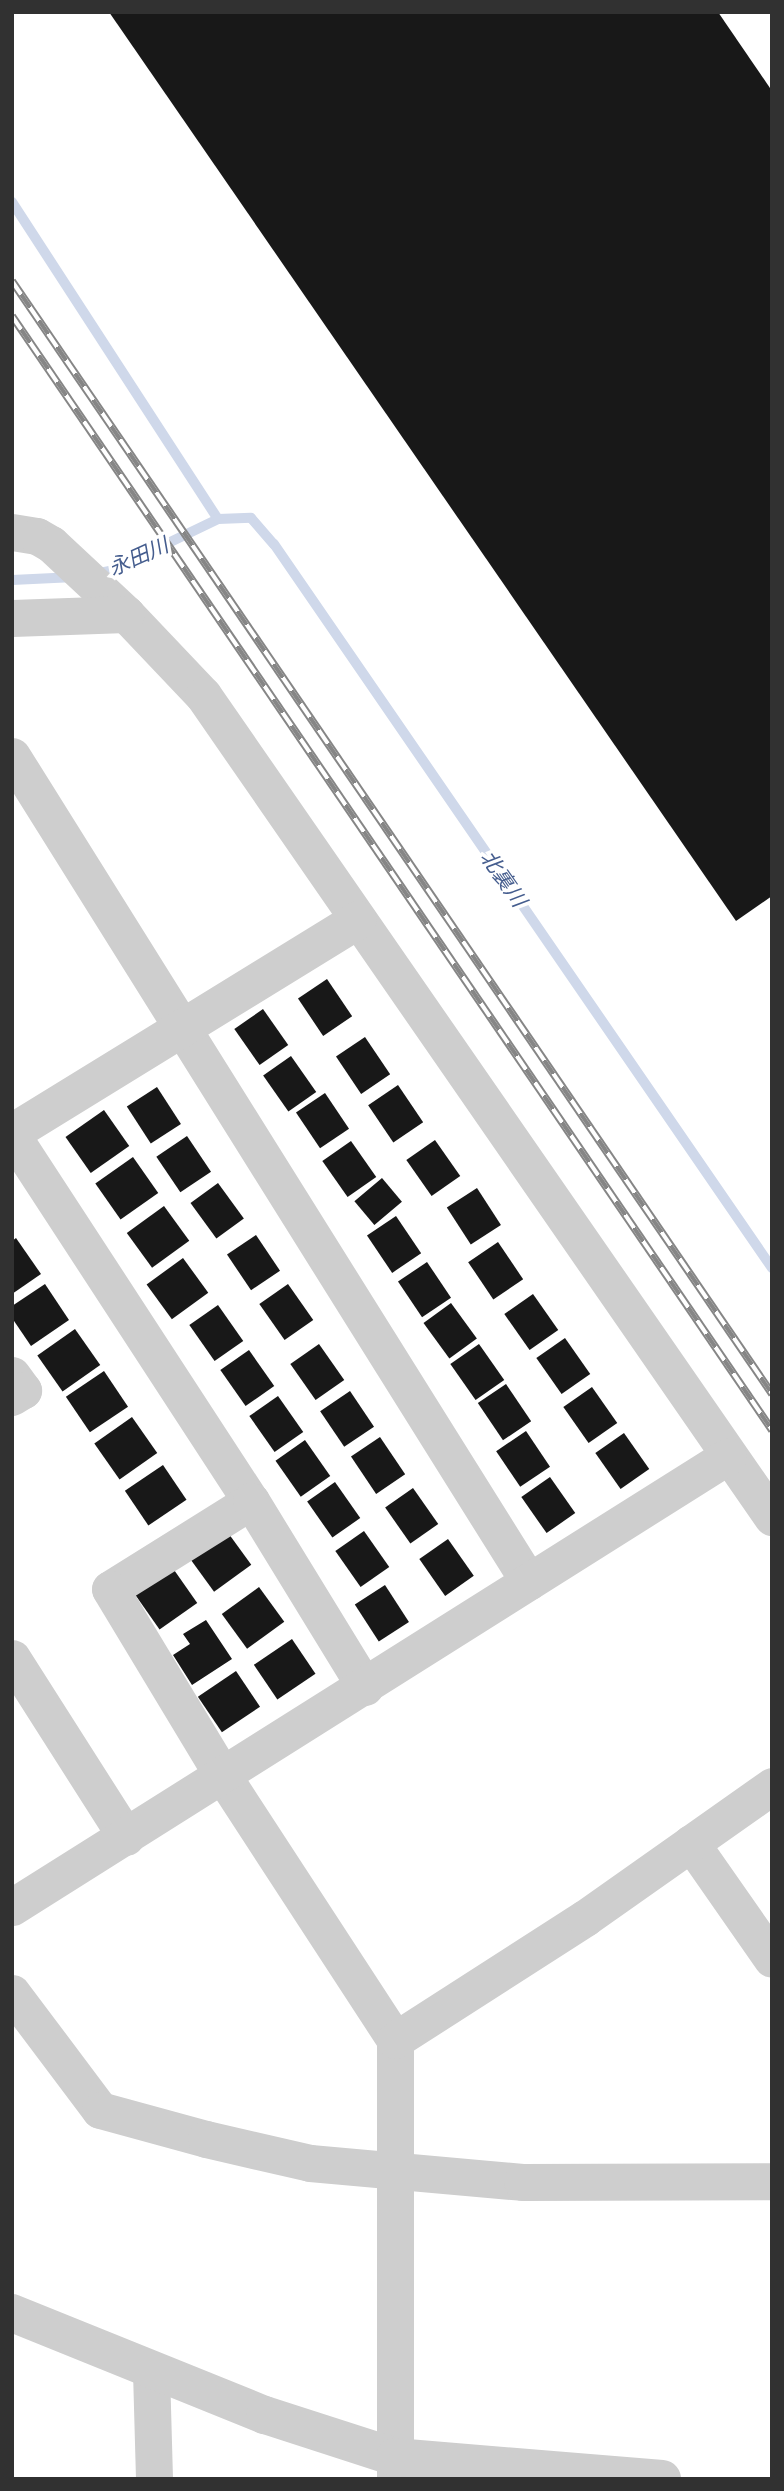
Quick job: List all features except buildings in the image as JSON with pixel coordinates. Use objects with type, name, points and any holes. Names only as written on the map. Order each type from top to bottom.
[{"type":"street","points":[[12,532],[37,536],[51,544],[117,606],[203,695],[772,1517]]},
{"type":"street","points":[[12,618],[117,606]]},
{"type":"street","points":[[12,756],[529,1582]]},
{"type":"street","points":[[358,920],[12,1134],[251,1501],[365,1687]]},
{"type":"street","points":[[12,1375],[23,1390],[12,1396]]},
{"type":"street","points":[[12,1908],[728,1456]]},
{"type":"street","points":[[251,1501],[110,1589],[223,1776],[394,2039],[395,2468]]},
{"type":"street","points":[[12,1658],[126,1837]]},
{"type":"street","points":[[394,2039],[585,1918],[772,1786]]},
{"type":"street","points":[[691,1843],[772,1959]]},
{"type":"street","points":[[12,1993],[100,2110],[310,2163],[522,2182],[772,2181]]},
{"type":"street","points":[[12,2313],[395,2468],[662,2479]]},
{"type":"street","points":[[151,2371],[154,2479]]},
{"type":"waterway","points":[[12,202],[218,519]]},
{"type":"waterway","name":"北裏川","points":[[94,574],[110,571],[218,519],[251,518],[274,544],[772,1268]]},
{"type":"waterway","name":"永田川","points":[[12,580],[75,577]]},
{"type":"railway","points":[[12,281],[772,1394]]},
{"type":"railway","points":[[12,316],[772,1430]]}]
